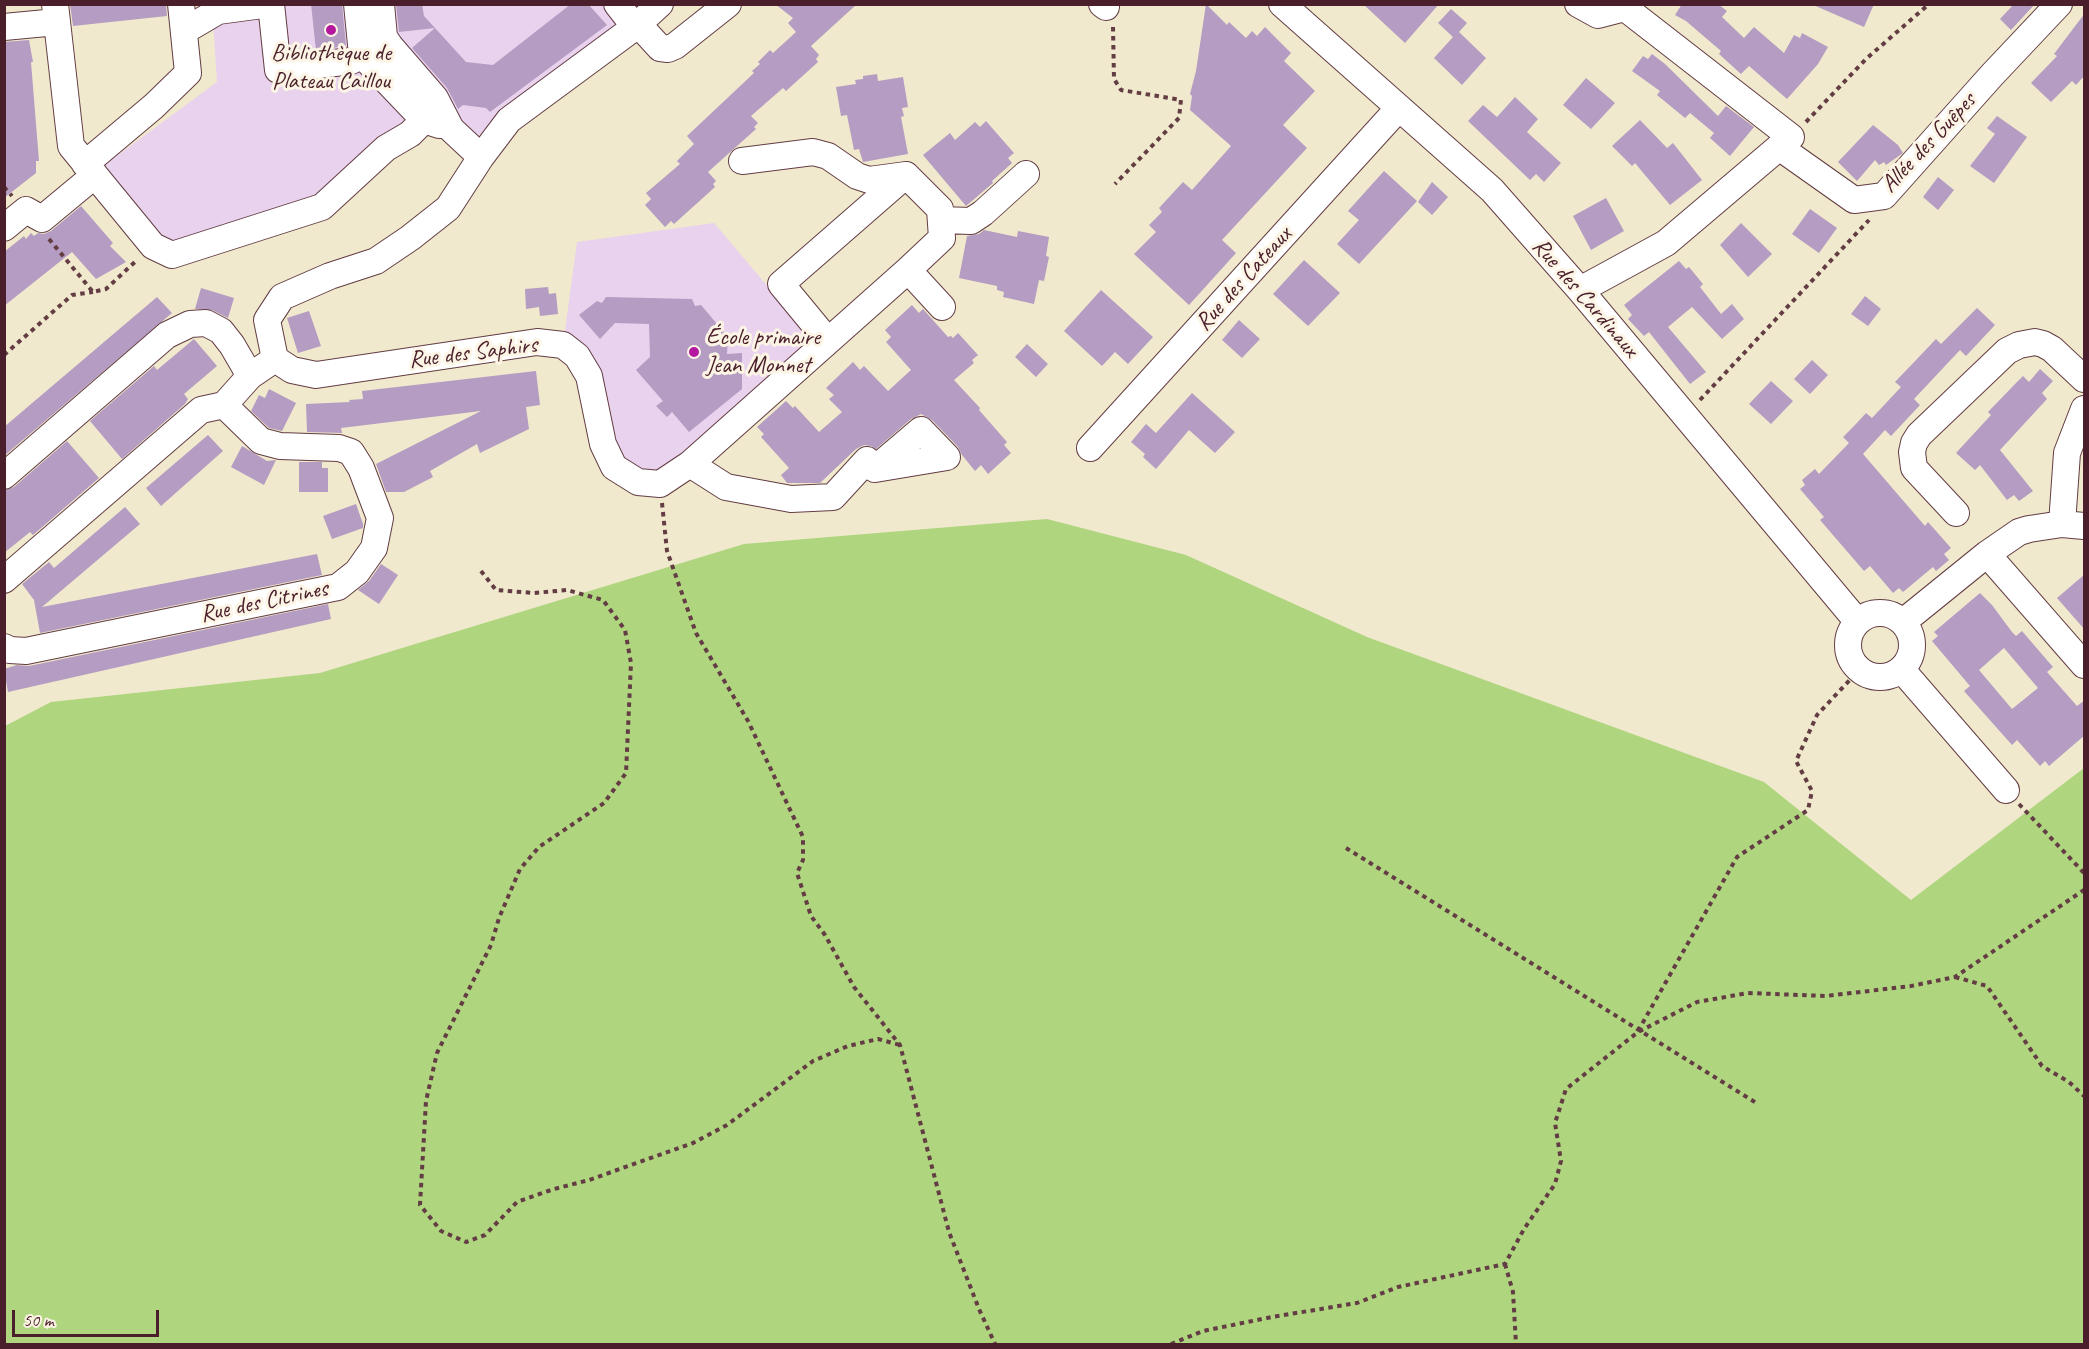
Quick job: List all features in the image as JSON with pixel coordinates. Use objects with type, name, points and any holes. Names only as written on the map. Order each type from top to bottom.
[{"type":"street","points":[[4,228],[26,210],[42,219],[188,73],[181,4]]},
{"type":"street","points":[[184,31],[218,11],[270,4],[278,70],[351,61],[390,46]]},
{"type":"street","points":[[357,4],[362,55],[424,120],[451,129]]},
{"type":"street","points":[[381,4],[384,36],[390,46],[435,98],[451,129],[480,157]]},
{"type":"street","points":[[617,4],[660,48],[668,49],[675,46],[728,4]]},
{"type":"street","points":[[4,580],[201,410],[224,405],[250,376],[275,359],[267,320],[282,297],[330,276],[376,261],[410,238],[448,208],[480,157],[509,120],[636,26],[660,4]]},
{"type":"street","name":"Rue des Cardinaux","points":[[1282,4],[1492,190],[1580,290],[1857,621]]},
{"type":"street","points":[[1578,4],[1598,15],[1626,6]]},
{"type":"street","name":"Allée des Guêpes","points":[[1626,6],[1854,200],[1884,196],[2059,4]]},
{"type":"street","points":[[4,27],[56,13],[70,146],[153,246],[172,255],[322,207],[386,148],[410,134],[424,120]]},
{"type":"street","name":"Rue des Cateaux","points":[[1090,448],[1398,109]]},
{"type":"street","points":[[1580,290],[1666,243],[1785,142]]},
{"type":"street","points":[[742,161],[813,152],[828,156],[857,176],[869,180],[906,175]]},
{"type":"street","points":[[660,484],[690,464],[908,270],[941,229],[972,220],[983,213],[1026,174]]},
{"type":"street","points":[[906,175],[940,209],[941,229]]},
{"type":"street","points":[[828,341],[781,284],[906,175]]},
{"type":"street","points":[[908,270],[942,307]]},
{"type":"street","points":[[4,476],[167,335],[190,324],[206,323],[222,331],[250,376]]},
{"type":"street","name":"Rue des Saphirs","points":[[275,359],[292,370],[316,375],[537,342],[563,345],[577,356],[590,376],[603,444],[614,467],[638,482],[660,484]]},
{"type":"street","points":[[1956,513],[1914,468],[1912,452],[1919,435],[2007,351],[2019,345],[2035,342],[2043,344],[2052,349],[2085,379]]},
{"type":"street","name":"Rue des Citrines","points":[[4,647],[10,650],[26,651],[338,587],[357,572],[374,548],[380,518],[361,468],[351,452],[339,448],[280,446],[261,441],[224,405]]},
{"type":"street","points":[[1904,622],[1987,554],[2019,532],[2073,525],[2067,453],[2085,409]]},
{"type":"street","points":[[690,464],[726,487],[791,499],[833,497],[867,460],[875,469]]},
{"type":"street","points":[[1987,554],[2085,665]]},
{"type":"street","points":[[1881,612],[1904,622],[1911,635],[1911,655],[1902,670],[1885,678],[1869,676],[1859,670],[1850,658],[1847,645],[1851,629],[1857,621],[1881,612]]},
{"type":"street","points":[[1902,670],[2006,790]]},
{"type":"path","points":[[1785,142],[1866,59],[1929,4]]},
{"type":"path","points":[[1104,6],[1113,20],[1114,79],[1121,90],[1181,100],[1179,118],[1115,184]]},
{"type":"path","points":[[1685,416],[1874,214],[1884,196]]},
{"type":"path","points":[[42,219],[45,233],[93,292]]},
{"type":"path","points":[[4,355],[72,295],[106,289],[153,246]]},
{"type":"path","points":[[660,484],[667,551],[696,633],[748,721],[803,837],[803,860],[797,873],[812,916],[854,987],[900,1045],[949,1232],[995,1344]]},
{"type":"path","points":[[481,571],[496,590],[534,593],[567,590],[603,600],[625,630],[631,663],[626,773],[604,803],[539,847],[520,869],[499,918],[491,945],[437,1053],[426,1101],[420,1205],[441,1231],[466,1242],[485,1235],[517,1202],[589,1180],[693,1143],[727,1125],[813,1061],[848,1046],[878,1039],[900,1045]]},
{"type":"path","points":[[1638,1032],[1737,857],[1808,810],[1812,791],[1796,761],[1817,715],[1859,670]]},
{"type":"path","points":[[2006,790],[2085,873]]},
{"type":"path","points":[[1347,848],[1758,1104]]},
{"type":"path","points":[[1516,1344],[1513,1292],[1504,1264],[1524,1229],[1555,1184],[1561,1161],[1555,1124],[1566,1089],[1638,1032],[1697,1002],[1748,993],[1826,996],[1911,986],[1955,977],[2085,890]]},
{"type":"path","points":[[1955,977],[1987,986],[2042,1066],[2069,1082],[2085,1096]]},
{"type":"path","points":[[1171,1344],[1203,1331],[1357,1303],[1398,1287],[1504,1264]]},
{"type":"shaded area","points":[[212,5],[660,5],[491,131],[476,136],[447,138],[409,134],[338,191],[181,247],[165,241],[103,166],[217,82]]},
{"type":"shaded area","name":"École primaire Jean Monnet","points":[[714,223],[820,348],[660,484],[614,467],[563,345],[577,242]]},
{"type":"green space","points":[[1047,519],[1186,555],[1367,637],[1764,782],[1911,900],[2084,768],[2084,1344],[5,1344],[5,726],[51,702],[320,673],[744,544]]},
{"type":"building","points":[[70,4],[166,4],[167,16],[73,26]]},
{"type":"building","name":"Bibliothèque de Plateau Caillou","points":[[311,4],[342,4],[346,46],[316,50]]},
{"type":"building","points":[[396,4],[422,4],[424,16],[435,28],[399,32]]},
{"type":"building","points":[[571,4],[588,4],[607,25],[490,112],[486,108],[463,105],[458,109],[447,88],[412,48],[435,28],[466,62],[493,65]]},
{"type":"building","points":[[775,4],[857,4],[811,46],[819,55],[816,59],[818,62],[786,91],[783,88],[751,116],[758,123],[754,127],[756,129],[708,172],[716,181],[713,184],[715,187],[674,224],[671,221],[665,227],[645,205],[651,199],[646,193],[680,164],[677,161],[694,144],[687,136],[754,73],[752,71],[760,64],[758,62],[770,50],[773,53],[796,32],[788,23],[793,18]]},
{"type":"building","points":[[1206,4],[1227,25],[1229,22],[1246,38],[1252,31],[1257,36],[1265,27],[1291,53],[1284,61],[1315,91],[1283,125],[1307,148],[1222,240],[1236,253],[1189,305],[1134,254],[1156,232],[1149,225],[1162,212],[1159,208],[1183,182],[1192,190],[1231,146],[1190,110],[1192,96],[1190,94],[1196,71]]},
{"type":"building","points":[[1363,4],[1439,4],[1405,43]]},
{"type":"building","points":[[1682,4],[1718,4],[1727,11],[1722,17],[1744,38],[1754,27],[1784,53],[1794,35],[1800,38],[1802,33],[1828,47],[1818,64],[1787,99],[1749,66],[1741,74],[1719,54],[1721,51],[1686,21],[1675,15]]},
{"type":"building","points":[[1811,4],[1874,4],[1864,27]]},
{"type":"building","points":[[2014,4],[2035,4],[2011,30],[2000,19]]},
{"type":"building","points":[[1451,9],[1467,23],[1459,32],[1486,58],[1462,85],[1434,58],[1453,37],[1438,23]]},
{"type":"building","points":[[2085,13],[2085,75],[2076,85],[2072,81],[2051,102],[2031,83],[2057,56],[2054,54]]},
{"type":"building","points":[[29,40],[33,62],[31,62],[39,161],[36,161],[36,173],[4,198],[4,42]]},
{"type":"building","points":[[1652,54],[1718,116],[1726,106],[1754,127],[1730,156],[1710,138],[1714,133],[1690,113],[1685,118],[1657,95],[1660,91],[1632,71],[1643,56],[1648,59]]},
{"type":"building","points":[[877,74],[878,81],[903,77],[908,107],[902,108],[904,116],[901,117],[908,154],[863,162],[859,149],[854,150],[847,115],[841,116],[836,87],[856,84],[855,80],[863,79],[863,76]]},
{"type":"building","points":[[1586,78],[1615,103],[1591,129],[1563,105]]},
{"type":"building","points":[[1515,97],[1538,119],[1527,132],[1561,163],[1544,182],[1536,174],[1530,180],[1468,121],[1483,105],[1497,117]]},
{"type":"building","points":[[1997,116],[2027,137],[1994,183],[1970,166],[1995,134],[1987,128]]},
{"type":"building","points":[[1640,120],[1667,148],[1673,143],[1702,180],[1670,205],[1635,163],[1632,166],[1612,146]]},
{"type":"building","points":[[986,121],[1014,153],[1008,158],[1012,163],[966,206],[923,155],[950,133],[955,140],[975,122],[980,127]]},
{"type":"building","points":[[1873,125],[1898,145],[1903,153],[1886,165],[1884,162],[1879,165],[1875,160],[1857,181],[1838,162]]},
{"type":"building","points":[[1384,171],[1417,201],[1359,264],[1337,244],[1359,220],[1348,211]]},
{"type":"building","points":[[1938,177],[1954,190],[1938,210],[1923,197]]},
{"type":"building","points":[[1432,182],[1448,197],[1432,215],[1418,202]]},
{"type":"building","points":[[1606,198],[1624,231],[1591,250],[1573,216]]},
{"type":"building","points":[[81,206],[113,243],[110,246],[126,262],[96,279],[72,252],[4,306],[4,252],[24,236],[26,239],[31,233],[34,236],[51,231]]},
{"type":"building","points":[[1810,209],[1837,228],[1819,253],[1792,234]]},
{"type":"building","points":[[1741,223],[1772,254],[1748,277],[1720,245]]},
{"type":"building","points":[[984,230],[1017,237],[1018,231],[1049,237],[1046,256],[1049,257],[1044,281],[1039,280],[1034,304],[1003,297],[1004,292],[997,290],[997,286],[959,278],[967,236],[979,234]]},
{"type":"building","points":[[1304,260],[1340,293],[1308,326],[1273,294]]},
{"type":"building","points":[[1679,261],[1686,269],[1689,267],[1703,284],[1700,287],[1721,314],[1732,304],[1744,319],[1722,339],[1692,307],[1668,327],[1706,372],[1690,384],[1649,332],[1644,336],[1628,319],[1632,315],[1624,305]]},
{"type":"building","points":[[548,287],[549,294],[556,293],[558,314],[540,316],[539,307],[526,309],[525,289]]},
{"type":"building","points":[[201,288],[234,298],[228,318],[212,310],[195,309]]},
{"type":"building","points":[[1101,290],[1153,337],[1128,364],[1115,352],[1102,366],[1064,331]]},
{"type":"building","points":[[1865,296],[1881,309],[1868,326],[1851,314]]},
{"type":"building","points":[[157,297],[172,313],[4,456],[4,427]]},
{"type":"building","points":[[606,297],[692,299],[695,306],[701,305],[728,337],[727,354],[742,353],[742,389],[689,432],[672,412],[667,417],[656,406],[663,401],[636,370],[650,357],[649,324],[615,323],[600,339],[579,315],[597,301],[602,303]]},
{"type":"building","points":[[912,305],[919,313],[923,309],[948,337],[953,338],[958,333],[978,355],[972,360],[974,363],[954,380],[1007,442],[1004,445],[1011,453],[988,474],[981,465],[975,471],[958,447],[932,420],[921,414],[911,419],[876,449],[864,445],[856,449],[820,483],[787,483],[781,475],[789,468],[761,437],[764,434],[757,427],[786,401],[793,408],[795,406],[819,432],[842,412],[829,399],[834,395],[826,388],[853,362],[860,370],[864,366],[888,391],[911,370],[886,342],[891,337],[885,330]]},
{"type":"building","points":[[1977,308],[1995,325],[1966,356],[1960,350],[1914,399],[1920,405],[1891,436],[1885,430],[1863,454],[1925,526],[1928,522],[1951,548],[1944,554],[1949,560],[1936,571],[1933,567],[1903,592],[1899,588],[1893,593],[1870,566],[1864,571],[1820,520],[1824,517],[1800,489],[1805,485],[1802,480],[1815,469],[1819,474],[1849,443],[1843,437],[1866,413],[1872,418],[1901,387],[1895,382],[1936,339],[1941,344]]},
{"type":"building","points":[[309,311],[321,346],[298,353],[287,318]]},
{"type":"building","points":[[1239,320],[1260,339],[1242,358],[1222,340]]},
{"type":"building","points":[[194,339],[217,366],[184,394],[188,399],[185,404],[122,459],[90,421],[154,366],[157,370]]},
{"type":"building","points":[[1027,344],[1048,364],[1036,377],[1015,357]]},
{"type":"building","points":[[1812,360],[1828,375],[1810,394],[1794,379]]},
{"type":"building","points":[[2040,369],[2053,381],[2042,393],[2047,399],[2000,450],[2033,491],[2019,501],[2014,495],[2007,500],[1980,465],[1975,470],[1956,453],[1991,415],[1988,412],[2023,376],[2029,382]]},
{"type":"building","points":[[536,371],[540,405],[526,407],[529,429],[480,453],[477,444],[430,471],[433,477],[404,492],[386,492],[376,464],[481,411],[341,428],[342,433],[307,432],[306,404],[350,402],[349,400],[363,399],[362,391]]},
{"type":"building","points":[[1771,381],[1793,401],[1771,424],[1749,404]]},
{"type":"building","points":[[269,389],[296,403],[282,431],[269,428],[251,411],[259,395],[265,398]]},
{"type":"building","points":[[1192,393],[1235,432],[1215,453],[1189,430],[1156,469],[1143,457],[1145,454],[1131,442],[1146,424],[1156,433]]},
{"type":"building","points":[[208,435],[223,451],[161,506],[146,488]]},
{"type":"building","points":[[67,441],[99,478],[33,535],[30,532],[4,553],[4,491],[14,487]]},
{"type":"building","points":[[242,446],[267,461],[276,460],[264,485],[231,467]]},
{"type":"building","points":[[299,462],[322,462],[322,468],[328,468],[328,492],[299,492]]},
{"type":"building","points":[[356,504],[363,528],[332,539],[323,516]]},
{"type":"building","points":[[125,507],[140,524],[42,607],[317,554],[322,575],[40,633],[34,600],[22,584],[49,562],[54,568]]},
{"type":"building","points":[[381,564],[398,575],[379,604],[358,590],[369,581]]},
{"type":"building","points":[[2085,574],[2085,630],[2057,598]]},
{"type":"building","points":[[1980,593],[2012,632],[2016,636],[2022,631],[2053,667],[2047,672],[2077,706],[2085,700],[2085,735],[2049,766],[2045,761],[2040,766],[2017,740],[2012,745],[1964,691],[1970,686],[1932,641],[1938,636],[1934,632]],"holes":[[[2004,648],[2038,688],[2012,709],[1979,670]]]},
{"type":"building","points":[[328,604],[331,619],[8,692],[4,669],[17,665],[29,666]]},
{"type":"place","name":"Bibliothèque de Plateau Caillou","points":[[331,30]]},
{"type":"place","name":"École primaire Jean Monnet","points":[[694,352]]}]
